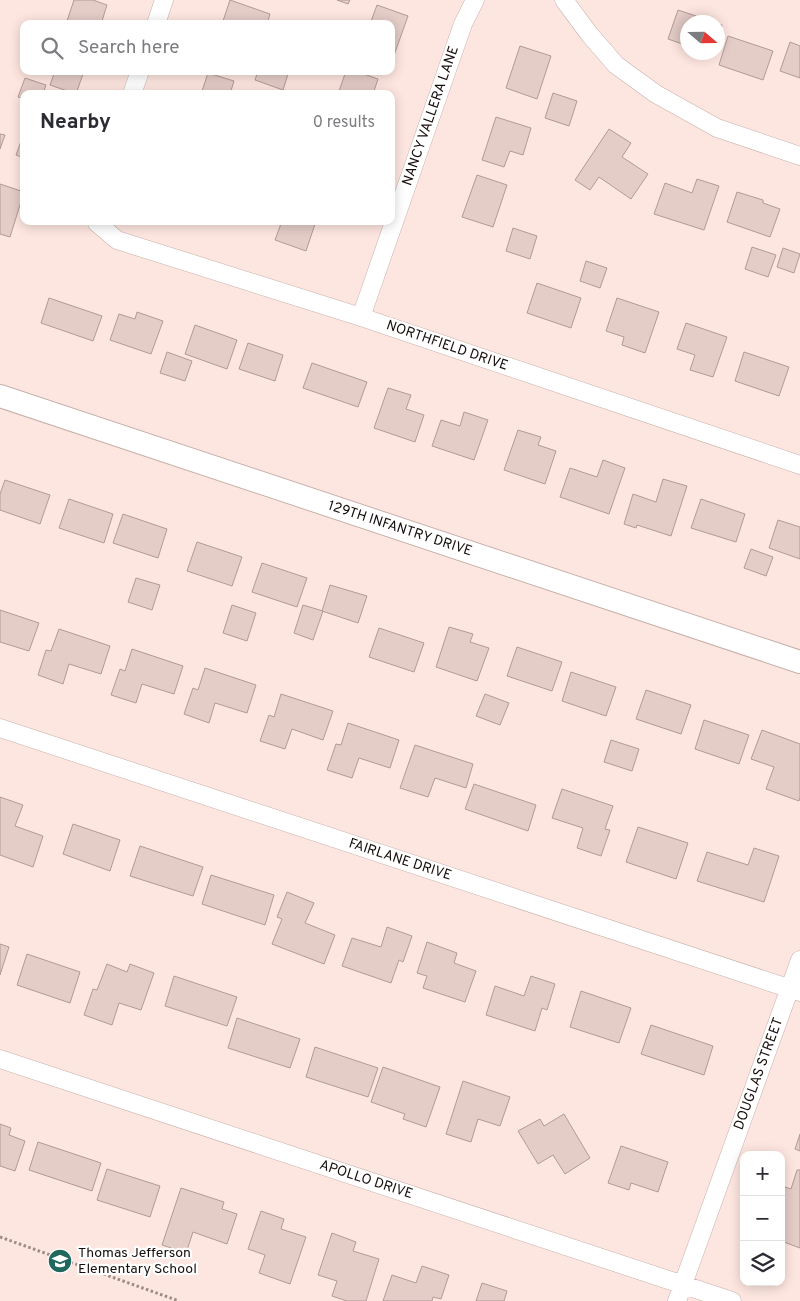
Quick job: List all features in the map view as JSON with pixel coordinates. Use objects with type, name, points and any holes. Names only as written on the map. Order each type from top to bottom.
[{"type":"street","points":[[157,20],[164,0]]},
{"type":"street","name":"NANCY VALLERA LANE","points":[[395,219],[463,24],[475,0]]},
{"type":"street","points":[[564,0],[616,65],[656,94],[717,128],[800,156]]},
{"type":"street","points":[[133,90],[139,75]]},
{"type":"street","name":"NORTHFIELD DRIVE","points":[[100,225],[117,240],[361,317],[800,466]]},
{"type":"street","name":"NANCY VALLERA LANE","points":[[361,317],[393,225]]},
{"type":"street","name":"129TH INFANTRY DRIVE","points":[[0,396],[800,662]]},
{"type":"street","name":"FAIRLANE DRIVE","points":[[0,728],[795,991]]},
{"type":"street","name":"DOUGLAS STREET","points":[[679,1293],[795,991],[800,960]]},
{"type":"street","name":"APOLLO DRIVE","points":[[0,1059],[679,1293],[732,1301]]},
{"type":"path","points":[[0,1237],[179,1301]]},
{"type":"building","points":[[74,0],[93,0],[107,5],[102,20],[67,20]]},
{"type":"building","points":[[230,0],[270,14],[268,20],[223,20]]},
{"type":"building","points":[[337,0],[350,0],[348,4]]},
{"type":"building","points":[[377,5],[408,16],[395,52],[395,20],[371,20]]},
{"type":"building","points":[[678,10],[693,15],[680,15],[680,43],[668,39]]},
{"type":"building","points":[[728,36],[773,51],[763,80],[719,65],[721,60],[725,60],[725,46]]},
{"type":"building","points":[[790,42],[800,46],[800,78],[780,71]]},
{"type":"building","points":[[520,46],[551,56],[537,99],[506,88]]},
{"type":"building","points":[[54,75],[83,75],[77,90],[64,90],[50,85]]},
{"type":"building","points":[[207,75],[214,75],[234,81],[231,90],[202,90]]},
{"type":"building","points":[[257,75],[288,75],[283,90],[255,80]]},
{"type":"building","points":[[345,75],[366,75],[378,79],[374,90],[339,90]]},
{"type":"building","points":[[25,78],[46,85],[44,90],[21,90]]},
{"type":"building","points":[[553,93],[577,101],[569,126],[545,118]]},
{"type":"building","points":[[496,117],[531,128],[523,155],[510,151],[504,167],[482,160]]},
{"type":"building","points":[[609,129],[631,143],[622,157],[648,174],[631,199],[599,177],[590,190],[575,180]]},
{"type":"building","points":[[0,134],[5,135],[0,149]]},
{"type":"building","points":[[20,144],[20,156],[16,155]]},
{"type":"building","points":[[477,175],[507,185],[493,227],[462,217]]},
{"type":"building","points":[[697,179],[719,186],[704,230],[654,214],[665,183],[692,193]]},
{"type":"building","points":[[0,184],[20,191],[20,205],[10,237],[0,234]]},
{"type":"building","points":[[737,192],[763,200],[763,203],[780,209],[770,237],[727,222]]},
{"type":"building","points":[[281,225],[315,225],[306,251],[275,240]]},
{"type":"building","points":[[513,228],[537,236],[530,259],[506,251]]},
{"type":"building","points":[[752,247],[776,255],[768,277],[745,269]]},
{"type":"building","points":[[783,248],[800,254],[794,273],[777,267]]},
{"type":"building","points":[[586,261],[607,268],[600,288],[580,281]]},
{"type":"building","points":[[537,283],[581,298],[571,328],[527,313]]},
{"type":"building","points":[[49,298],[102,316],[93,341],[41,323]]},
{"type":"building","points":[[617,298],[659,312],[645,353],[622,345],[624,337],[606,331]]},
{"type":"building","points":[[137,312],[163,321],[151,354],[110,340],[119,314],[135,319]]},
{"type":"building","points":[[686,323],[727,337],[713,377],[690,370],[695,355],[677,349]]},
{"type":"building","points":[[195,325],[237,340],[227,369],[185,354]]},
{"type":"building","points":[[248,343],[283,355],[275,381],[239,369]]},
{"type":"building","points":[[167,352],[192,361],[185,381],[160,373]]},
{"type":"building","points":[[744,352],[789,367],[779,396],[735,381]]},
{"type":"building","points":[[312,363],[367,382],[358,407],[303,388]]},
{"type":"building","points":[[388,388],[411,395],[406,409],[424,415],[415,442],[374,428]]},
{"type":"building","points":[[464,412],[488,420],[474,460],[432,446],[441,420],[460,426]]},
{"type":"building","points":[[518,430],[541,437],[538,445],[556,451],[545,484],[504,470]]},
{"type":"building","points":[[603,460],[625,468],[609,514],[560,497],[570,468],[597,477]]},
{"type":"building","points":[[663,479],[687,486],[671,536],[637,525],[636,528],[624,524],[633,494],[656,502]]},
{"type":"building","points":[[5,480],[50,495],[40,524],[0,510],[0,494]]},
{"type":"building","points":[[69,499],[113,514],[104,543],[59,528]]},
{"type":"building","points":[[701,499],[745,514],[736,542],[691,528]]},
{"type":"building","points":[[123,514],[167,529],[158,558],[113,543]]},
{"type":"building","points":[[778,520],[800,527],[800,559],[769,548]]},
{"type":"building","points":[[197,542],[242,557],[232,586],[187,571]]},
{"type":"building","points":[[751,549],[773,557],[766,576],[744,568]]},
{"type":"building","points":[[262,563],[307,578],[297,607],[252,592]]},
{"type":"building","points":[[136,578],[160,585],[152,610],[128,602]]},
{"type":"building","points":[[330,585],[367,596],[358,623],[322,611]]},
{"type":"building","points":[[232,605],[256,613],[247,641],[223,633]]},
{"type":"building","points":[[303,605],[323,611],[313,640],[294,633]]},
{"type":"building","points":[[0,610],[39,623],[29,651],[0,642]]},
{"type":"building","points":[[449,627],[473,634],[470,642],[489,648],[477,681],[436,667]]},
{"type":"building","points":[[379,628],[424,643],[414,672],[369,657]]},
{"type":"building","points":[[59,629],[110,646],[101,674],[69,664],[63,684],[38,675],[46,650],[51,651]]},
{"type":"building","points":[[517,647],[562,662],[552,691],[507,676]]},
{"type":"building","points":[[132,649],[183,666],[174,694],[142,684],[136,703],[111,695],[120,669],[125,671]]},
{"type":"building","points":[[205,668],[256,685],[247,713],[215,703],[209,723],[184,714],[193,688],[198,690]]},
{"type":"building","points":[[571,672],[616,687],[606,716],[562,701]]},
{"type":"building","points":[[646,690],[691,705],[681,734],[636,719]]},
{"type":"building","points":[[281,694],[333,711],[323,740],[292,729],[285,749],[260,741],[269,715],[274,717]]},
{"type":"building","points":[[485,694],[509,703],[500,725],[476,716]]},
{"type":"building","points":[[704,720],[749,735],[739,764],[695,749]]},
{"type":"building","points":[[348,723],[399,740],[390,768],[359,758],[352,778],[327,770],[336,744],[341,745]]},
{"type":"building","points":[[762,730],[800,744],[799,801],[766,789],[774,767],[751,759]]},
{"type":"building","points":[[611,740],[639,749],[632,771],[604,762]]},
{"type":"building","points":[[415,745],[473,764],[466,788],[435,778],[428,797],[400,788]]},
{"type":"building","points":[[474,784],[536,805],[528,831],[465,809]]},
{"type":"building","points":[[562,789],[613,806],[605,829],[610,830],[601,856],[577,848],[583,828],[552,818]]},
{"type":"building","points":[[0,797],[23,805],[15,826],[43,836],[33,867],[0,855]]},
{"type":"building","points":[[73,824],[120,840],[110,871],[63,854]]},
{"type":"building","points":[[638,827],[688,843],[676,879],[626,862]]},
{"type":"building","points":[[140,846],[203,867],[193,896],[130,876]]},
{"type":"building","points":[[754,848],[779,856],[764,902],[697,881],[707,852],[748,865]]},
{"type":"building","points":[[211,875],[274,895],[265,925],[202,904]]},
{"type":"building","points":[[287,892],[314,903],[305,923],[335,935],[324,964],[272,944],[282,919],[277,917]]},
{"type":"building","points":[[387,927],[412,936],[403,962],[399,960],[391,983],[342,966],[352,938],[381,947]]},
{"type":"building","points":[[427,942],[457,953],[454,963],[476,971],[465,1002],[423,988],[427,976],[417,973]]},
{"type":"building","points":[[0,944],[9,947],[0,975]]},
{"type":"building","points":[[27,954],[80,972],[70,1003],[17,985]]},
{"type":"building","points":[[107,964],[127,972],[130,964],[154,973],[141,1010],[119,1003],[112,1025],[84,1015],[93,989],[97,990]]},
{"type":"building","points":[[174,976],[237,997],[227,1026],[165,1006]]},
{"type":"building","points":[[531,976],[555,984],[547,1010],[542,1008],[535,1031],[486,1015],[495,986],[524,996]]},
{"type":"building","points":[[581,991],[631,1008],[619,1043],[570,1027]]},
{"type":"building","points":[[237,1018],[300,1039],[290,1068],[228,1048]]},
{"type":"building","points":[[651,1025],[713,1046],[704,1075],[641,1054]]},
{"type":"building","points":[[315,1047],[378,1068],[368,1097],[306,1077]]},
{"type":"building","points":[[383,1067],[440,1087],[426,1127],[403,1119],[405,1114],[371,1102]]},
{"type":"building","points":[[463,1081],[510,1097],[500,1126],[478,1119],[471,1142],[446,1134]]},
{"type":"building","points":[[564,1114],[590,1158],[565,1174],[553,1155],[538,1164],[518,1131],[540,1119],[544,1126]]},
{"type":"building","points":[[0,1124],[11,1128],[9,1135],[25,1141],[15,1171],[0,1166]]},
{"type":"building","points":[[800,1134],[800,1151],[795,1149]]},
{"type":"building","points":[[38,1142],[101,1163],[92,1191],[29,1170]]},
{"type":"building","points":[[621,1146],[668,1162],[658,1192],[631,1183],[629,1190],[608,1183]]},
{"type":"building","points":[[107,1169],[160,1186],[150,1217],[97,1200]]},
{"type":"building","points":[[797,1170],[800,1170],[800,1248],[785,1242],[785,1187],[791,1189]]},
{"type":"building","points":[[181,1188],[224,1202],[222,1209],[237,1214],[227,1244],[193,1232],[186,1253],[162,1245]]},
{"type":"building","points":[[261,1211],[284,1219],[281,1229],[306,1237],[290,1284],[259,1273],[265,1255],[248,1249]]},
{"type":"building","points":[[332,1233],[356,1242],[353,1251],[379,1259],[366,1301],[347,1301],[332,1296],[337,1281],[318,1275]]},
{"type":"building","points":[[422,1266],[449,1275],[441,1299],[433,1297],[432,1301],[383,1301],[392,1275],[416,1283]]},
{"type":"building","points":[[482,1283],[507,1291],[504,1301],[476,1301]]},
{"type":"place","name":"Thomas Jefferson Elementary School","points":[[60,1261]]}]
